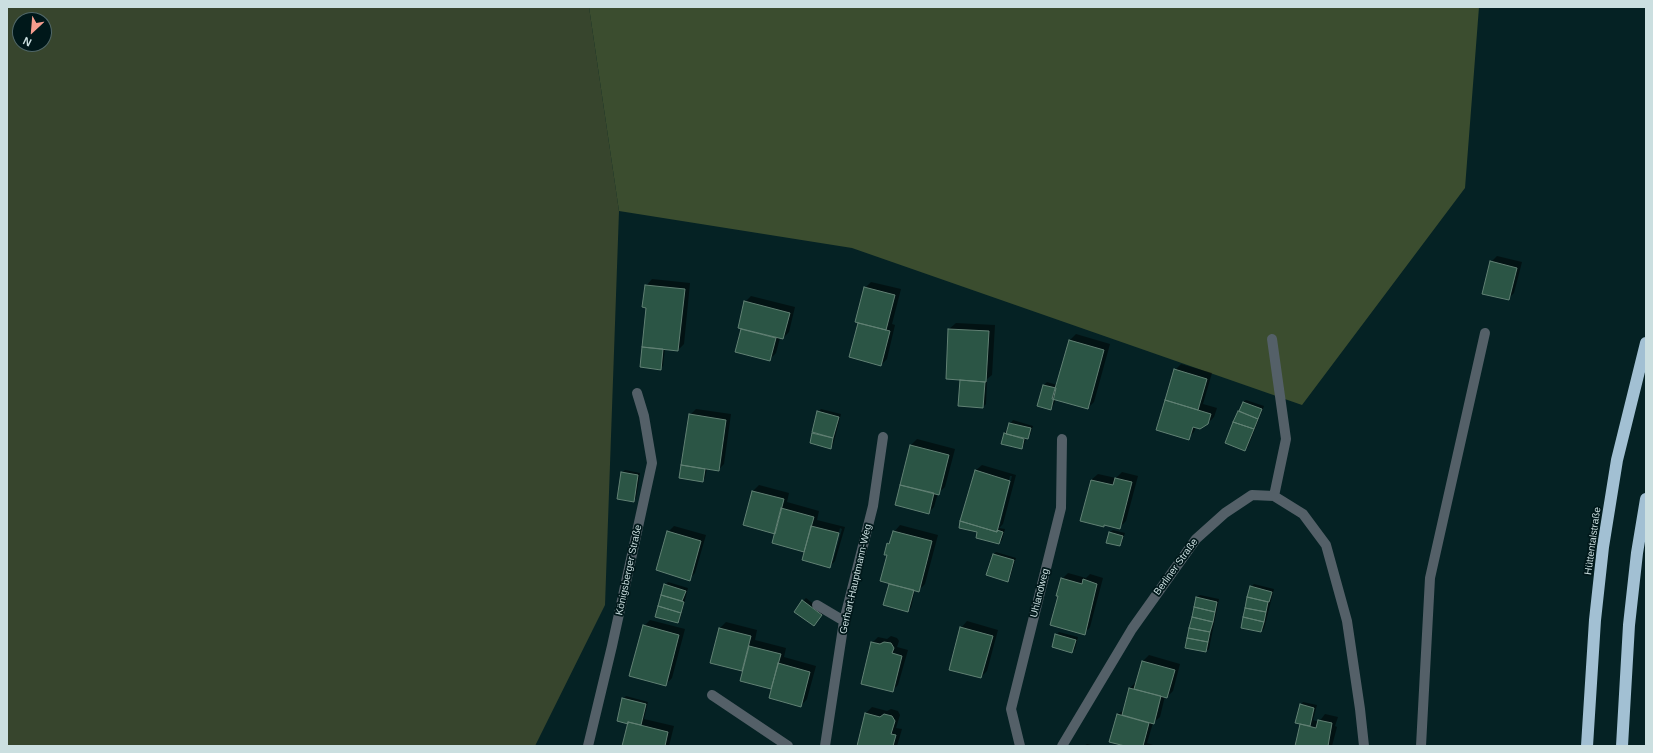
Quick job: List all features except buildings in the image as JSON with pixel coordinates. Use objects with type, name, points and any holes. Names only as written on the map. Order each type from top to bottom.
[{"type":"highway","name":"Hüttentalstraße","points":[[1587,746],[1595,620],[1603,547],[1617,460],[1646,343]]},
{"type":"highway","points":[[1622,746],[1629,625],[1637,553],[1646,499]]},
{"type":"street","points":[[1421,746],[1430,578],[1485,333]]},
{"type":"street","points":[[1272,340],[1286,439],[1274,496],[1303,514],[1326,545],[1347,621],[1364,746]]},
{"type":"street","name":"Königsberger Straße","points":[[588,746],[612,646],[652,463],[644,416],[637,394]]},
{"type":"street","name":"Gerhart-Hauptmann-Weg","points":[[826,746],[844,621],[873,506],[883,437]]},
{"type":"street","name":"Uhlandweg","points":[[1020,746],[1011,709],[1061,508],[1062,439]]},
{"type":"street","name":"Berliner Straße","points":[[1062,746],[1132,629],[1196,539],[1225,513],[1252,496],[1274,496]]},
{"type":"street","points":[[817,605],[844,621]]},
{"type":"street","points":[[712,695],[788,746]]},
{"type":"green space","points":[[7,7],[589,7],[619,211],[605,605],[535,746],[7,746]]},
{"type":"green space","points":[[589,7],[1479,7],[1465,188],[1302,405],[852,248],[619,211]]}]
